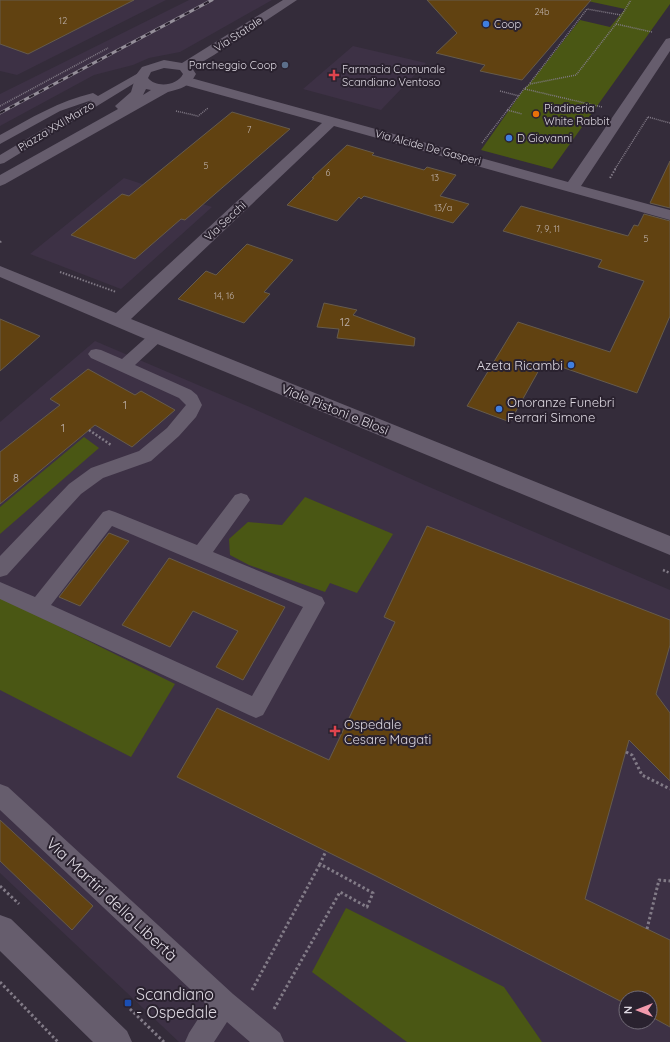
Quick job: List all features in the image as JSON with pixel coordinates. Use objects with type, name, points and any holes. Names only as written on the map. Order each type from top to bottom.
[{"type":"street","name":"Via Statale","points":[[141,76],[142,82],[152,86],[174,86],[210,52],[291,0]]},
{"type":"street","points":[[572,187],[670,42]]},
{"type":"street","points":[[21,170],[125,104],[138,94],[141,88],[141,76],[150,68],[171,64],[185,74]]},
{"type":"street","name":"Via Alcide De Gasperi","points":[[185,74],[332,121],[670,215]]},
{"type":"street","points":[[0,181],[167,87]]},
{"type":"street","name":"Via Secchi","points":[[118,321],[332,121]]},
{"type":"street","name":"Viale Pistoni e Blosi","points":[[0,271],[156,337],[670,546]]},
{"type":"street","points":[[0,930],[116,1042]]},
{"type":"lane","name":"Piazza XXI Marzo","points":[[0,160],[141,76]]},
{"type":"lane","name":"Piazza XXI Marzo","points":[[0,140],[62,106],[82,98],[112,92]]},
{"type":"lane","points":[[123,367],[156,337]]},
{"type":"lane","points":[[0,569],[75,489],[97,473],[145,456],[173,432],[190,413],[194,405],[191,399],[185,394],[96,354]]},
{"type":"lane","points":[[200,555],[241,500]]},
{"type":"lane","points":[[0,590],[256,708],[315,603],[109,517],[38,607]]},
{"type":"lane","name":"Via Martiri della Libertà","points":[[0,795],[224,1003],[266,1037]]},
{"type":"lane","points":[[198,1042],[224,1003]]},
{"type":"path","points":[[530,84],[576,75],[616,24],[631,0]]},
{"type":"path","points":[[584,8],[621,15]]},
{"type":"path","points":[[479,147],[524,89],[530,84],[587,9]]},
{"type":"path","points":[[616,24],[659,33]]},
{"type":"path","points":[[0,106],[108,48]]},
{"type":"path","points":[[524,89],[603,107]]},
{"type":"path","points":[[500,91],[519,96]]},
{"type":"path","points":[[176,111],[198,116],[210,108]]},
{"type":"path","points":[[508,110],[522,114]]},
{"type":"path","points":[[607,183],[647,117],[670,123]]},
{"type":"path","points":[[56,270],[140,301]]},
{"type":"path","points":[[626,752],[632,755],[642,775],[670,789]]},
{"type":"path","points":[[252,989],[326,851]]},
{"type":"path","points":[[266,1037],[340,892],[367,907],[373,893],[320,864]]},
{"type":"path","points":[[647,929],[659,880],[670,881]]},
{"type":"path","points":[[0,982],[58,1042]]},
{"type":"shaded area","points":[[0,0],[166,0],[17,75],[0,71]]},
{"type":"shaded area","points":[[189,0],[272,0],[180,52],[149,58],[133,65],[94,75],[0,126],[0,94]]},
{"type":"shaded area","points":[[353,46],[426,63],[381,110],[303,89]]},
{"type":"shaded area","points":[[124,178],[212,207],[121,289],[30,254]]},
{"type":"shaded area","name":"Ospedale Cesare Magati","points":[[95,341],[670,590],[670,1042],[179,1042],[0,873],[0,422]]},
{"type":"green space","points":[[583,0],[670,0],[670,4],[552,169],[481,150],[524,89],[580,20],[610,27],[625,9]]},
{"type":"green space","points":[[84,437],[99,448],[0,534],[0,507]]},
{"type":"green space","points":[[305,497],[393,534],[357,593],[330,583],[325,592],[249,565],[230,555],[229,539],[248,522],[282,525]]},
{"type":"green space","points":[[0,597],[175,684],[131,757],[0,690]]},
{"type":"green space","points":[[346,908],[504,987],[542,1042],[407,1042],[312,972]]},
{"type":"building","points":[[0,0],[134,0],[28,54],[0,44]]},
{"type":"building","points":[[427,0],[591,0],[522,80],[480,71],[485,65],[436,53],[457,33]]},
{"type":"building","points":[[232,112],[290,129],[185,220],[181,219],[135,259],[71,235],[122,194],[129,196]]},
{"type":"building","points":[[347,145],[374,153],[372,155],[424,170],[427,167],[456,175],[440,196],[469,204],[453,223],[364,196],[361,199],[359,197],[337,221],[287,205],[314,178],[312,178]]},
{"type":"building","points":[[670,161],[670,208],[650,203]]},
{"type":"building","points":[[521,206],[628,236],[634,225],[638,226],[644,214],[670,221],[670,316],[637,393],[544,361],[510,422],[467,406],[518,322],[610,352],[644,281],[598,267],[602,260],[503,231]]},
{"type":"building","points":[[247,244],[293,260],[264,292],[270,294],[244,323],[178,299],[206,271],[216,275]]},
{"type":"building","points":[[324,303],[357,310],[353,315],[415,338],[414,346],[337,338],[339,329],[317,327]]},
{"type":"building","points":[[0,319],[40,336],[0,371]]},
{"type":"building","points":[[88,369],[135,395],[141,391],[175,410],[132,447],[95,425],[0,504],[0,452],[60,405],[50,399]]},
{"type":"building","points":[[427,526],[670,620],[670,645],[656,694],[670,713],[670,781],[629,740],[585,899],[670,940],[670,1027],[658,1020],[658,990],[618,990],[618,1000],[376,876],[177,777],[217,708],[329,760],[395,622],[384,617]]},
{"type":"building","points":[[109,533],[129,541],[80,606],[59,597]]},
{"type":"building","points":[[169,558],[285,607],[243,680],[216,667],[238,631],[193,611],[170,647],[122,625]]},
{"type":"building","points":[[0,820],[93,906],[72,930],[0,861]]},
{"type":"railway","points":[[0,113],[212,0]]},
{"type":"place","name":"Coop","points":[[486,24]]},
{"type":"place","name":"Parcheggio Coop","points":[[285,65]]},
{"type":"place","name":"Farmacia Comunale Scandiano Ventoso","points":[[334,75]]},
{"type":"place","name":"Piadineria White Rabbit","points":[[536,114]]},
{"type":"place","name":"D Giovanni","points":[[509,138]]},
{"type":"place","name":"Azeta Ricambi","points":[[571,365]]},
{"type":"place","name":"Onoranze Funebri Ferrari Simone","points":[[499,409]]},
{"type":"place","name":"Ospedale Cesare Magati","points":[[335,731]]},
{"type":"place","name":"Scandiano - Ospedale","points":[[128,1003]]}]
